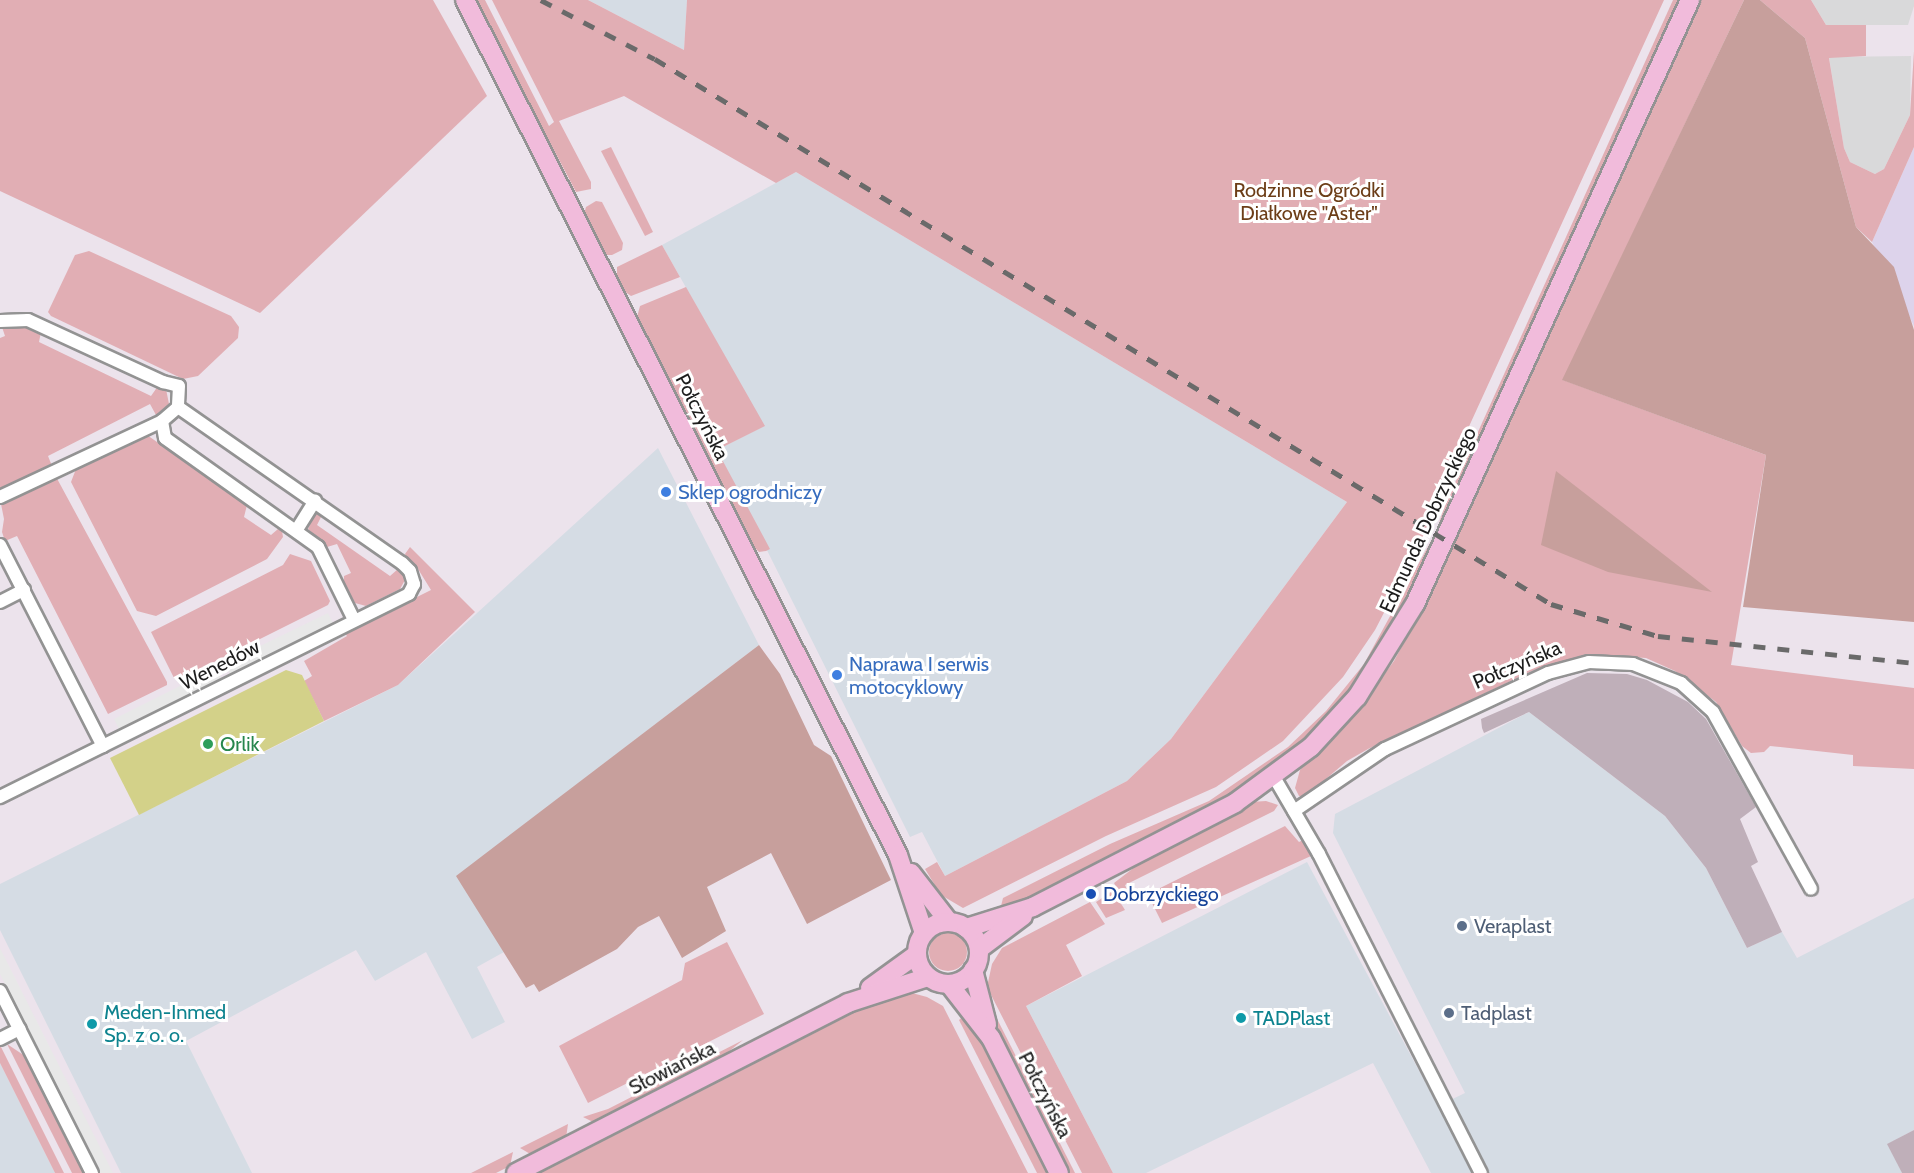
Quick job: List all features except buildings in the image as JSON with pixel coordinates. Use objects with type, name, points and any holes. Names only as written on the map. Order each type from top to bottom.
[{"type":"main road","name":"Połczyńska","points":[[465,0],[898,855],[924,933]]},
{"type":"main road","name":"Edmunda Dobrzyckiego","points":[[966,928],[1034,907],[1235,803],[1274,777],[1342,716],[1372,677],[1406,623],[1690,0]]},
{"type":"main road","name":"Połczyńska","points":[[898,855],[948,922]]},
{"type":"main road","name":"Edmunda Dobrzyckiego","points":[[979,950],[1034,907]]},
{"type":"main road","points":[[948,922],[966,928],[979,950],[973,970],[965,979],[949,984],[928,977],[917,954],[924,933],[948,922]]},
{"type":"main road","name":"Słowiańska","points":[[516,1173],[848,1003],[917,954]]},
{"type":"main road","name":"Połczyńska","points":[[973,970],[991,1038]]},
{"type":"main road","name":"Słowiańska","points":[[848,1003],[928,977]]},
{"type":"main road","name":"Połczyńska","points":[[949,984],[991,1038],[1059,1173]]},
{"type":"street","points":[[0,321],[28,320],[179,386],[178,407],[162,421],[0,497]]},
{"type":"street","name":"Wenedów","points":[[0,797],[409,594],[414,584],[410,571],[315,501],[178,407]]},
{"type":"street","points":[[162,421],[165,438],[318,547],[354,620]]},
{"type":"street","points":[[296,531],[315,501]]},
{"type":"street","points":[[0,545],[4,560],[24,590],[103,746]]},
{"type":"street","points":[[0,602],[24,590]]},
{"type":"street","name":"Połczyńska","points":[[1294,811],[1385,749],[1548,673],[1589,662],[1633,664],[1681,683],[1713,711],[1811,889]]},
{"type":"street","points":[[1274,777],[1383,976],[1481,1173]]},
{"type":"street","points":[[0,991],[92,1173]]},
{"type":"street","points":[[0,1039],[20,1029]]},
{"type":"shaded area","points":[[588,0],[687,0],[684,50]]},
{"type":"shaded area","points":[[1744,0],[1760,0],[1805,38],[1856,227],[1894,267],[1914,330],[1914,622],[1743,607],[1766,455],[1562,380]]},
{"type":"shaded area","points":[[1811,0],[1914,0],[1914,6],[1908,25],[1826,25]]},
{"type":"shaded area","points":[[1911,56],[1910,115],[1884,169],[1875,174],[1850,162],[1844,148],[1829,57]]},
{"type":"shaded area","points":[[1914,147],[1914,326],[1872,242]]},
{"type":"shaded area","points":[[796,172],[1347,502],[1171,739],[1127,781],[945,876],[922,832],[910,837],[717,450],[764,426],[662,245]]},
{"type":"shaded area","points":[[658,448],[759,645],[457,876],[504,952],[477,967],[505,1022],[472,1039],[426,952],[375,981],[356,950],[186,1041],[252,1173],[121,1173],[0,930],[0,884],[398,685]]},
{"type":"shaded area","points":[[1556,471],[1712,592],[1608,572],[1541,545]]},
{"type":"shaded area","points":[[328,613],[333,623],[230,674],[225,663]]},
{"type":"shaded area","points":[[759,645],[780,674],[814,745],[831,756],[891,880],[807,924],[771,853],[707,887],[726,931],[682,958],[659,916],[638,927],[617,949],[539,992],[534,984],[526,988],[456,876]]},
{"type":"shaded area","points":[[216,668],[221,678],[119,729],[114,719]]},
{"type":"shaded area","name":"Orlik","points":[[286,670],[302,675],[324,721],[139,815],[110,758]]},
{"type":"shaded area","points":[[1587,673],[1627,674],[1647,680],[1688,702],[1706,719],[1756,807],[1740,819],[1758,862],[1751,866],[1782,932],[1747,948],[1706,868],[1665,816],[1529,712],[1484,733],[1481,719]]},
{"type":"shaded area","points":[[1529,712],[1665,816],[1706,868],[1747,948],[1782,932],[1797,958],[1914,898],[1914,1130],[1888,1144],[1902,1173],[1431,1173],[1373,1063],[1146,1173],[1113,1173],[1026,1006],[1307,862],[1438,1106],[1465,1093],[1333,833],[1335,814]]},
{"type":"shaded area","points":[[0,948],[113,1173],[100,1173],[0,974]]},
{"type":"shaded area","points":[[0,1063],[55,1173],[0,1173]]},
{"type":"shaded area","points":[[1914,1130],[1914,1173],[1902,1173],[1887,1144]]},
{"type":"green space","points":[[0,0],[433,0],[487,96],[260,313],[0,191]]},
{"type":"green space","name":"Rodzinne Ogródki Diałkowe \"Aster\"","points":[[475,0],[485,0],[549,126],[554,122],[492,0],[588,0],[684,50],[687,0],[1664,0],[1434,503],[1430,524],[1375,630],[1343,677],[1283,741],[1216,787],[1106,836],[963,908],[941,895],[925,869],[937,862],[945,876],[1127,781],[1171,739],[1347,502],[796,172],[776,183],[624,96],[559,121],[591,182],[591,189],[576,192]]},
{"type":"green space","points":[[1673,0],[1681,0],[1439,534],[1436,532],[1445,505]]},
{"type":"green space","points":[[1699,0],[1744,0],[1563,380],[1766,455],[1731,665],[1914,688],[1914,769],[1853,766],[1853,755],[1770,746],[1764,752],[1751,753],[1742,746],[1716,702],[1675,671],[1646,658],[1587,654],[1534,670],[1368,749],[1347,761],[1306,796],[1299,796],[1295,788],[1300,770],[1361,706],[1394,661],[1423,607]]},
{"type":"green space","points":[[1760,0],[1811,0],[1826,25],[1866,25],[1866,56],[1829,58],[1844,148],[1850,162],[1875,174],[1884,169],[1910,115],[1914,51],[1914,147],[1872,242],[1856,227],[1805,38]]},
{"type":"green space","points":[[611,147],[653,232],[645,236],[601,151]]},
{"type":"green space","points":[[596,201],[602,202],[623,243],[622,250],[612,255],[605,255],[584,214],[586,207]]},
{"type":"green space","points":[[662,245],[680,277],[631,296],[624,291],[617,278],[617,267]]},
{"type":"green space","points":[[89,251],[231,316],[239,327],[238,338],[198,376],[183,379],[51,316],[48,312],[75,255]]},
{"type":"green space","points":[[686,287],[765,426],[717,450],[770,549],[766,551],[759,552],[751,544],[637,317],[640,306]]},
{"type":"green space","points":[[24,325],[41,332],[39,342],[151,396],[158,386],[166,389],[169,404],[156,415],[150,404],[48,456],[52,466],[0,492],[0,338],[5,336],[2,327]]},
{"type":"green space","points":[[147,435],[247,505],[244,517],[271,535],[278,529],[282,531],[283,537],[267,559],[156,616],[137,611],[71,482],[76,469]]},
{"type":"green space","points":[[54,473],[167,682],[167,685],[108,714],[17,536],[5,541],[2,532],[4,519],[0,499]]},
{"type":"green space","points":[[315,513],[322,515],[317,525],[390,576],[398,569],[403,571],[406,578],[400,589],[366,606],[355,603],[344,583],[344,576],[351,573],[337,544],[327,547],[308,529]]},
{"type":"green space","points":[[1432,539],[1435,542],[1405,606],[1356,687],[1292,752],[1223,801],[999,914],[1003,898],[1110,844],[1209,801],[1288,747],[1326,711],[1364,664]]},
{"type":"green space","points":[[410,547],[475,612],[398,685],[324,721],[304,681],[312,676],[304,661],[347,636],[345,633],[431,590],[418,569],[407,560],[405,554]]},
{"type":"green space","points":[[290,554],[311,561],[330,601],[328,605],[178,680],[174,678],[151,632],[283,565]]},
{"type":"green space","points":[[1266,801],[1278,805],[1274,811],[1125,885],[1131,898],[1124,901],[1114,883],[1144,860],[1251,802]]},
{"type":"green space","points":[[1285,826],[1299,842],[1303,840],[1311,856],[1162,923],[1150,899],[1154,891]]},
{"type":"green space","points":[[1113,891],[1125,910],[1106,918],[1096,902]]},
{"type":"green space","points":[[1090,902],[1105,924],[1066,945],[1082,976],[1026,1006],[1113,1173],[1082,1173],[987,987],[992,964],[1002,948]]},
{"type":"green space","points":[[948,933],[962,938],[967,952],[962,966],[948,971],[934,966],[929,952],[934,938]]},
{"type":"green space","points":[[727,942],[764,1014],[588,1103],[559,1046],[682,980],[685,963]]},
{"type":"green space","points":[[896,989],[899,996],[912,993],[927,997],[943,1006],[1028,1173],[538,1173]]},
{"type":"green space","points":[[988,1001],[1075,1173],[1069,1173],[985,1003]]},
{"type":"green space","points":[[967,1013],[1051,1173],[1037,1173],[959,1020]]},
{"type":"green space","points":[[743,1040],[717,1061],[595,1123],[583,1117],[608,1109]]},
{"type":"green space","points":[[7,1044],[25,1056],[84,1173],[72,1173]]},
{"type":"green space","points":[[0,1045],[64,1173],[55,1173],[0,1063]]},
{"type":"green space","points":[[568,1124],[566,1138],[532,1155],[520,1148]]},
{"type":"green space","points":[[513,1152],[510,1166],[496,1173],[471,1173]]},
{"type":"railway","points":[[541,0],[655,59],[1551,604],[1658,636],[1914,663]]},
{"type":"place","name":"Sklep ogrodniczy","points":[[666,492]]},
{"type":"place","name":"Naprawa I serwis motocyklowy","points":[[837,675]]},
{"type":"place","name":"Orlik","points":[[208,744]]},
{"type":"place","name":"Dobrzyckiego","points":[[1091,894]]},
{"type":"place","name":"Veraplast","points":[[1462,926]]},
{"type":"place","name":"Tadplast","points":[[1449,1013]]},
{"type":"place","name":"TADPlast","points":[[1241,1018]]},
{"type":"place","name":"Meden-Inmed Sp. z o. o.","points":[[92,1024]]}]
